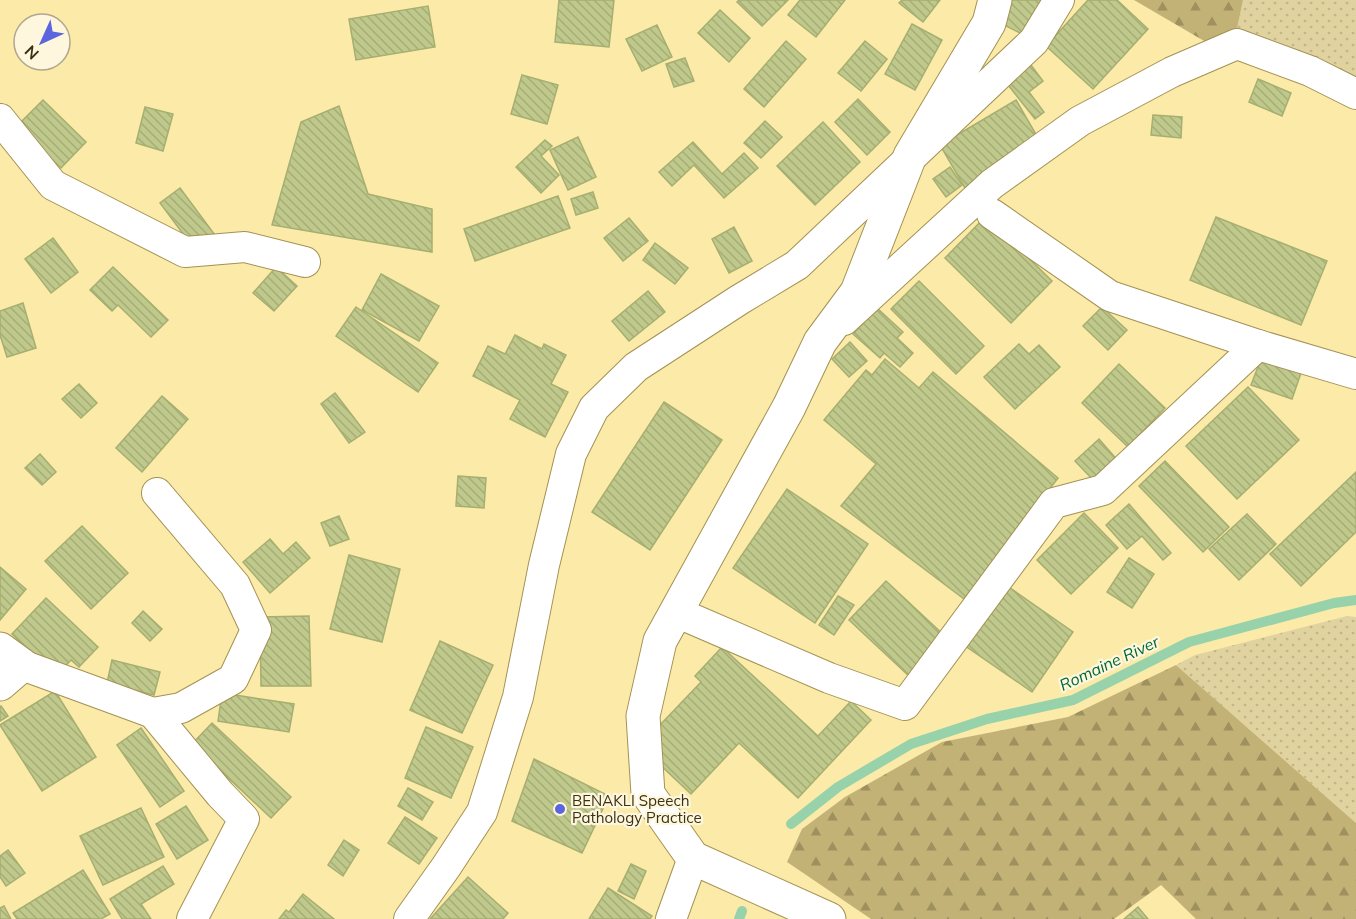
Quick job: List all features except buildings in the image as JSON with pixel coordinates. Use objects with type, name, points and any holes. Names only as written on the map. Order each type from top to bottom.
[{"type":"main road","points":[[829,919],[693,858],[648,794],[643,716],[660,641],[789,407],[820,342],[857,292],[910,156],[989,23],[995,0]]},
{"type":"street","points":[[409,919],[482,812],[518,698],[544,565],[571,454],[594,408],[636,367],[797,265],[1034,41],[1059,0]]},
{"type":"street","points":[[820,342],[992,184],[1080,121],[1172,72],[1237,44],[1310,71],[1356,94]]},
{"type":"street","points":[[0,119],[53,184],[185,252],[245,247],[305,262]]},
{"type":"street","points":[[992,214],[1110,296],[1258,345],[1356,374]]},
{"type":"street","points":[[676,612],[829,678],[905,705],[1054,503],[1103,490],[1258,345]]},
{"type":"street","points":[[7,666],[153,713],[181,708],[232,679],[256,630],[235,585],[157,493]]},
{"type":"street","points":[[153,713],[220,795],[244,819],[192,919]]},
{"type":"street","points":[[670,919],[693,858]]},
{"type":"shaded area","points":[[1243,0],[1356,0],[1356,87],[1236,34]]},
{"type":"shaded area","points":[[1347,616],[1356,617],[1356,823],[1176,665],[1195,655]]},
{"type":"green space","points":[[1134,0],[1243,0],[1236,34],[1211,45]]},
{"type":"green space","points":[[1176,665],[1356,823],[1356,919],[1196,919],[1161,885],[1114,919],[871,919],[787,862],[802,829],[845,797],[942,742],[1068,717]]},
{"type":"waterway","name":"Romaine River","points":[[791,824],[838,787],[911,744],[987,719],[1073,700],[1189,642],[1334,603],[1356,600]]},
{"type":"waterway","points":[[739,919],[742,911]]},
{"type":"place","name":"BENAKLI Speech Pathology Practice","points":[[560,809]]}]
